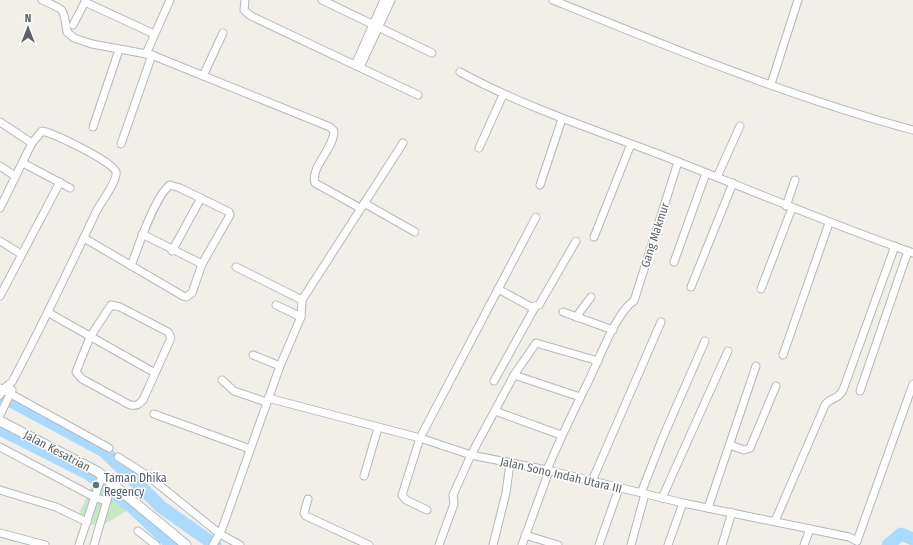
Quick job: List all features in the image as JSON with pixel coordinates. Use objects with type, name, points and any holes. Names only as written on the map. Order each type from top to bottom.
[{"type":"street","points":[[42,0],[61,10],[66,18],[67,32],[74,38],[119,50],[149,55],[330,127],[334,131],[332,141],[314,174],[315,184],[415,232]]},
{"type":"street","points":[[121,144],[149,55],[154,34],[169,0]]},
{"type":"street","points":[[322,0],[432,53]]},
{"type":"street","points":[[377,26],[384,0]]},
{"type":"street","points":[[358,66],[391,0]]},
{"type":"street","points":[[553,0],[634,33],[771,84],[834,106],[913,130]]},
{"type":"street","points":[[771,84],[798,0]]},
{"type":"street","points":[[73,24],[86,1],[154,34]]},
{"type":"street","points":[[242,1],[244,10],[251,16],[418,95]]},
{"type":"street","points":[[204,76],[223,33]]},
{"type":"street","points":[[93,127],[119,50]]},
{"type":"street","points":[[460,72],[503,95],[562,119],[733,183],[829,223],[910,252],[860,391]]},
{"type":"street","points":[[479,148],[503,95]]},
{"type":"street","points":[[540,185],[562,119]]},
{"type":"street","points":[[0,122],[32,143]]},
{"type":"street","points":[[717,177],[740,126]]},
{"type":"street","points":[[0,208],[32,143],[42,131],[50,133],[106,162],[114,167],[116,172],[116,177],[84,238],[49,313],[12,382],[10,396],[0,415]]},
{"type":"street","points":[[216,540],[267,400],[301,317],[302,300],[403,143]]},
{"type":"street","points":[[594,237],[631,144]]},
{"type":"street","name":"Gang Makmur","points":[[522,545],[561,435],[612,330],[628,304],[634,301],[678,162]]},
{"type":"street","points":[[22,163],[70,188]]},
{"type":"street","points":[[0,166],[15,176]]},
{"type":"street","points":[[674,262],[706,173]]},
{"type":"street","points":[[761,289],[789,207],[795,180]]},
{"type":"street","points":[[0,296],[60,182]]},
{"type":"street","points":[[691,287],[733,183]]},
{"type":"street","points":[[84,238],[131,266],[186,297],[192,293],[202,264],[230,215],[229,212],[170,185],[161,195],[142,234],[131,266]]},
{"type":"street","points":[[172,250],[201,198]]},
{"type":"street","points":[[427,510],[406,500],[402,495],[420,438],[536,217]]},
{"type":"street","points":[[784,355],[829,223]]},
{"type":"street","points":[[142,234],[202,264]]},
{"type":"street","points":[[0,241],[21,254]]},
{"type":"street","points":[[494,381],[535,307],[539,305],[545,297],[576,241]]},
{"type":"street","points":[[775,521],[825,405],[828,401],[838,398],[843,390],[895,246]]},
{"type":"street","points":[[236,267],[302,300]]},
{"type":"street","points":[[498,289],[530,306],[535,307]]},
{"type":"street","points":[[576,317],[591,297]]},
{"type":"street","points":[[111,305],[120,306],[168,332],[171,338],[170,342],[140,404],[135,406],[130,405],[82,379],[76,372],[90,338],[111,305]]},
{"type":"street","points":[[276,305],[301,317]]},
{"type":"street","points":[[563,312],[612,330]]},
{"type":"street","points":[[49,313],[90,338],[155,373]]},
{"type":"street","points":[[592,481],[661,322]]},
{"type":"street","points":[[631,545],[643,493],[663,437],[705,341]]},
{"type":"street","points":[[439,545],[454,504],[453,495],[471,455],[514,375],[536,343],[598,361]]},
{"type":"street","points":[[662,498],[728,351]]},
{"type":"street","points":[[253,355],[280,366]]},
{"type":"street","points":[[708,508],[756,366]]},
{"type":"street","points":[[514,375],[580,397]]},
{"type":"street","name":"Jalan Sono Indah Utara III","points":[[222,380],[234,391],[420,438],[471,455],[548,470],[683,503],[849,537],[857,543]]},
{"type":"street","points":[[12,382],[1,391],[109,448]]},
{"type":"street","points":[[857,543],[913,384]]},
{"type":"street","points":[[730,445],[744,450],[750,448],[776,386]]},
{"type":"street","points":[[495,411],[561,435]]},
{"type":"street","points":[[154,414],[250,449]]},
{"type":"street","name":"Jalan Kesatrian","points":[[0,421],[101,477],[186,545]]},
{"type":"street","points":[[364,476],[378,428]]},
{"type":"street","points":[[0,447],[94,497],[107,498]]},
{"type":"street","points":[[118,457],[148,476],[216,540],[240,545]]},
{"type":"street","points":[[493,545],[506,493],[510,463]]},
{"type":"street","points":[[80,545],[101,477]]},
{"type":"street","points":[[94,545],[112,485]]},
{"type":"street","points":[[599,545],[619,488]]},
{"type":"street","points":[[0,490],[56,507],[86,522]]},
{"type":"street","points":[[308,499],[304,512],[306,516],[369,545]]},
{"type":"street","points":[[668,545],[683,503]]},
{"type":"street","points":[[722,545],[732,512]]},
{"type":"street","points":[[804,545],[810,529]]},
{"type":"street","points":[[138,531],[156,545]]},
{"type":"street","points":[[0,533],[45,545]]},
{"type":"street","points":[[526,535],[558,545]]},
{"type":"green space","points":[[98,473],[137,505],[99,527],[77,518]]},
{"type":"waterway","points":[[0,395],[104,451],[161,507],[215,545]]},
{"type":"waterway","points":[[0,429],[89,474],[131,506],[172,545]]},
{"type":"waterway","points":[[888,545],[901,534],[913,539]]},
{"type":"place","name":"Taman Dhika Regency","points":[[96,485]]}]
